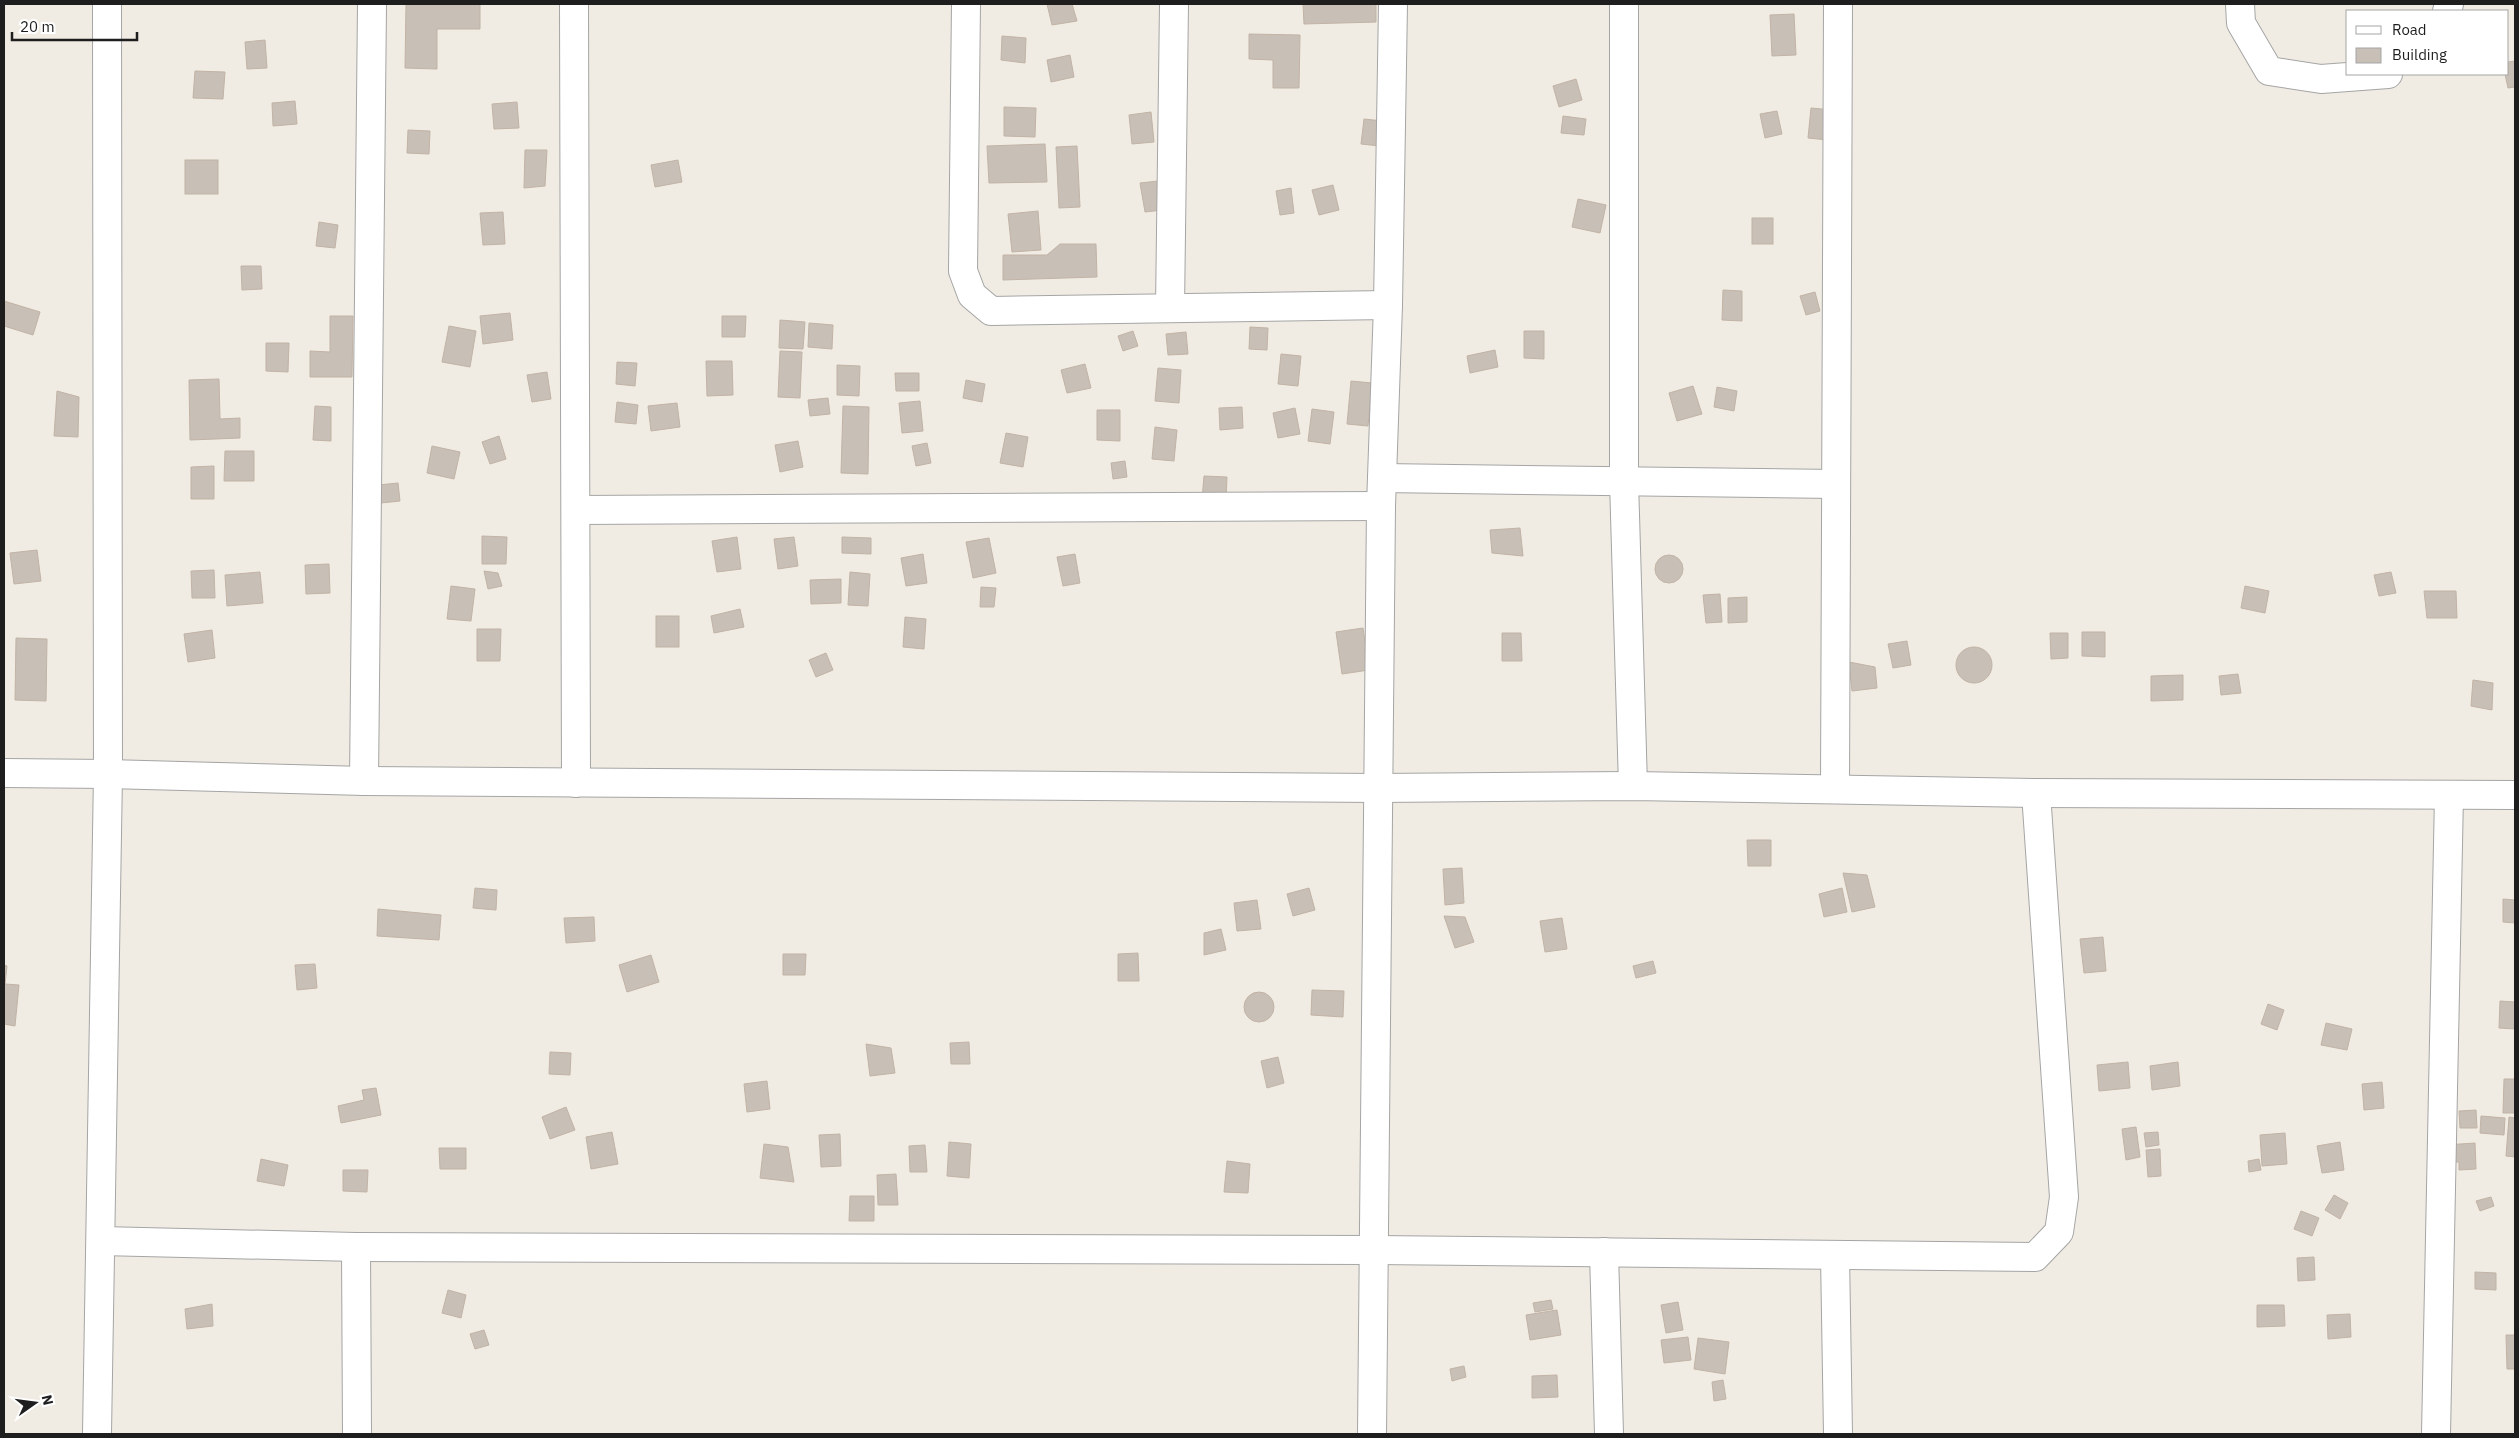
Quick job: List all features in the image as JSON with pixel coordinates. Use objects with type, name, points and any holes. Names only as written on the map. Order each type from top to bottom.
[{"type":"street","points":[[97,1434],[108,774],[107,4]]},
{"type":"street","points":[[364,781],[372,4]]},
{"type":"street","points":[[574,4],[576,782]]},
{"type":"street","points":[[966,4],[963,271],[972,295],[991,311],[1388,305]]},
{"type":"street","points":[[1170,308],[1174,4]]},
{"type":"street","points":[[1372,1434],[1381,506],[1388,305],[1393,4]]},
{"type":"street","points":[[1624,4],[1624,481],[1633,786]]},
{"type":"street","points":[[1835,789],[1838,4]]},
{"type":"street","points":[[2240,4],[2241,23],[2269,71],[2321,79],[2375,75]]},
{"type":"street","points":[[1382,478],[1836,484]]},
{"type":"street","points":[[576,510],[1381,506]]},
{"type":"street","points":[[4,773],[364,781],[1379,788],[1633,786],[2036,792],[2515,795]]},
{"type":"street","points":[[101,1241],[356,1247],[1374,1250],[2035,1257],[2059,1232],[2064,1197],[2036,792]]},
{"type":"street","points":[[2436,1434],[2449,795]]},
{"type":"street","points":[[356,1247],[357,1434]]},
{"type":"street","points":[[1604,1252],[1609,1434]]},
{"type":"street","points":[[1835,1255],[1838,1434]]},
{"type":"building","points":[[406,4],[480,4],[480,29],[437,29],[437,69],[405,68]]},
{"type":"building","points":[[1047,4],[1072,4],[1077,21],[1052,25]]},
{"type":"building","points":[[1303,4],[1376,4],[1376,22],[1304,24]]},
{"type":"building","points":[[1794,14],[1796,55],[1772,56],[1770,15]]},
{"type":"building","points":[[1249,34],[1300,35],[1299,88],[1273,88],[1273,60],[1249,59]]},
{"type":"building","points":[[1002,36],[1026,38],[1025,63],[1001,60]]},
{"type":"building","points":[[265,40],[267,68],[247,69],[245,42]]},
{"type":"building","points":[[1070,55],[1074,77],[1051,82],[1047,60]]},
{"type":"building","points":[[2515,61],[2515,87],[2508,88],[2505,75],[2509,75],[2509,62]]},
{"type":"building","points":[[195,71],[225,72],[223,99],[193,98]]},
{"type":"building","points":[[1576,79],[1582,100],[1559,107],[1553,86]]},
{"type":"building","points":[[295,101],[297,124],[273,126],[272,103]]},
{"type":"building","points":[[517,102],[519,128],[494,129],[492,104]]},
{"type":"building","points":[[1004,107],[1036,108],[1035,137],[1004,136]]},
{"type":"building","points":[[1811,108],[1832,110],[1828,140],[1808,138]]},
{"type":"building","points":[[1777,111],[1782,134],[1765,138],[1760,114]]},
{"type":"building","points":[[1151,112],[1154,142],[1132,144],[1129,115]]},
{"type":"building","points":[[1563,116],[1586,119],[1584,135],[1561,133]]},
{"type":"building","points":[[1364,119],[1383,121],[1380,146],[1361,144]]},
{"type":"building","points":[[408,130],[430,131],[429,154],[407,153]]},
{"type":"building","points":[[1045,144],[1047,182],[989,183],[987,146]]},
{"type":"building","points":[[1077,146],[1080,207],[1059,208],[1056,147]]},
{"type":"building","points":[[525,150],[547,150],[545,186],[524,188]]},
{"type":"building","points":[[185,160],[218,160],[218,194],[185,194]]},
{"type":"building","points":[[678,160],[682,182],[655,187],[651,165]]},
{"type":"building","points":[[1158,181],[1163,210],[1145,212],[1140,183]]},
{"type":"building","points":[[1333,185],[1339,210],[1319,215],[1312,190]]},
{"type":"building","points":[[1291,188],[1294,213],[1280,215],[1276,191]]},
{"type":"building","points":[[1578,199],[1606,205],[1600,233],[1572,227]]},
{"type":"building","points":[[1038,211],[1041,250],[1012,252],[1008,214]]},
{"type":"building","points":[[503,212],[505,244],[483,245],[480,213]]},
{"type":"building","points":[[1752,218],[1773,218],[1773,244],[1752,244]]},
{"type":"building","points":[[319,222],[338,225],[335,248],[316,246]]},
{"type":"building","points":[[1060,244],[1096,244],[1097,277],[1003,280],[1003,255],[1047,255]]},
{"type":"building","points":[[241,266],[261,266],[262,289],[242,290]]},
{"type":"building","points":[[1723,290],[1742,291],[1742,321],[1722,320]]},
{"type":"building","points":[[1815,292],[1820,311],[1806,315],[1800,296]]},
{"type":"building","points":[[4,301],[40,312],[33,335],[4,326]]},
{"type":"building","points":[[510,313],[513,340],[483,344],[480,316]]},
{"type":"building","points":[[330,316],[353,316],[352,377],[310,377],[310,351],[330,352]]},
{"type":"building","points":[[722,316],[746,316],[745,337],[722,337]]},
{"type":"building","points":[[780,320],[805,322],[803,349],[779,348]]},
{"type":"building","points":[[809,323],[833,325],[832,349],[808,347]]},
{"type":"building","points":[[449,326],[476,331],[470,367],[442,362]]},
{"type":"building","points":[[1250,327],[1268,328],[1267,350],[1249,349]]},
{"type":"building","points":[[1133,331],[1138,346],[1123,351],[1118,336]]},
{"type":"building","points":[[1524,331],[1544,331],[1544,359],[1524,358]]},
{"type":"building","points":[[1186,332],[1188,354],[1168,355],[1166,334]]},
{"type":"building","points":[[266,343],[289,343],[288,372],[266,371]]},
{"type":"building","points":[[1495,350],[1498,367],[1470,373],[1467,356]]},
{"type":"building","points":[[780,351],[802,352],[800,398],[778,397]]},
{"type":"building","points":[[1281,354],[1301,356],[1298,386],[1278,384]]},
{"type":"building","points":[[706,361],[732,361],[733,395],[707,396]]},
{"type":"building","points":[[617,362],[637,363],[635,386],[616,384]]},
{"type":"building","points":[[1085,364],[1091,388],[1067,393],[1061,370]]},
{"type":"building","points":[[837,365],[860,366],[859,396],[837,395]]},
{"type":"building","points":[[1158,368],[1181,370],[1179,403],[1155,401]]},
{"type":"building","points":[[547,372],[551,399],[532,402],[527,375]]},
{"type":"building","points":[[895,373],[919,373],[919,391],[896,391]]},
{"type":"building","points":[[219,379],[220,419],[240,418],[240,438],[190,440],[189,380]]},
{"type":"building","points":[[966,380],[985,384],[982,402],[963,398]]},
{"type":"building","points":[[1351,381],[1372,383],[1368,426],[1347,424]]},
{"type":"building","points":[[1693,386],[1702,414],[1677,421],[1669,393]]},
{"type":"building","points":[[1717,387],[1737,391],[1734,411],[1714,407]]},
{"type":"building","points":[[57,391],[79,397],[78,437],[54,436]]},
{"type":"building","points":[[828,398],[830,414],[810,416],[808,400]]},
{"type":"building","points":[[920,401],[923,431],[902,433],[899,403]]},
{"type":"building","points":[[617,402],[638,405],[636,424],[615,422]]},
{"type":"building","points":[[677,403],[680,427],[651,431],[648,406]]},
{"type":"building","points":[[315,406],[331,407],[331,441],[313,440]]},
{"type":"building","points":[[843,406],[869,407],[868,474],[841,473]]},
{"type":"building","points":[[1242,407],[1243,428],[1220,430],[1219,408]]},
{"type":"building","points":[[1295,408],[1300,434],[1278,438],[1273,413]]},
{"type":"building","points":[[1312,409],[1334,412],[1330,444],[1308,441]]},
{"type":"building","points":[[1097,410],[1120,410],[1120,441],[1097,440]]},
{"type":"building","points":[[1155,427],[1177,430],[1174,461],[1152,459]]},
{"type":"building","points":[[1006,433],[1028,437],[1023,467],[1000,463]]},
{"type":"building","points":[[499,436],[506,459],[490,464],[482,442]]},
{"type":"building","points":[[798,441],[803,467],[780,472],[775,445]]},
{"type":"building","points":[[927,443],[931,463],[916,466],[912,446]]},
{"type":"building","points":[[432,446],[460,452],[454,479],[427,473]]},
{"type":"building","points":[[225,451],[254,451],[254,481],[224,481]]},
{"type":"building","points":[[1125,461],[1127,477],[1113,479],[1111,463]]},
{"type":"building","points":[[214,466],[214,499],[191,499],[191,467]]},
{"type":"building","points":[[1204,476],[1227,477],[1226,500],[1202,499]]},
{"type":"building","points":[[398,483],[400,501],[381,503],[378,485]]},
{"type":"building","points":[[1520,528],[1523,556],[1492,553],[1490,530]]},
{"type":"building","points":[[482,536],[507,537],[506,564],[482,564]]},
{"type":"building","points":[[737,537],[741,569],[717,572],[712,541]]},
{"type":"building","points":[[794,537],[798,566],[778,569],[774,539]]},
{"type":"building","points":[[842,537],[871,538],[871,554],[842,553]]},
{"type":"building","points":[[989,538],[996,573],[973,578],[966,542]]},
{"type":"building","points":[[37,550],[41,581],[14,584],[10,553]]},
{"type":"building","points":[[923,554],[927,583],[906,586],[901,558]]},
{"type":"building","points":[[1075,554],[1080,583],[1063,586],[1057,557]]},
{"type":"building","points":[[1669,555],[1679,559],[1683,569],[1679,579],[1669,583],[1659,579],[1655,569],[1659,559]]},
{"type":"building","points":[[329,564],[330,593],[306,594],[305,565]]},
{"type":"building","points":[[214,570],[215,598],[192,598],[191,571]]},
{"type":"building","points":[[484,571],[498,573],[502,586],[488,589]]},
{"type":"building","points":[[260,572],[263,603],[227,606],[225,575]]},
{"type":"building","points":[[850,572],[870,574],[868,606],[848,605]]},
{"type":"building","points":[[2391,572],[2396,593],[2379,596],[2374,575]]},
{"type":"building","points":[[841,579],[841,603],[811,604],[810,580]]},
{"type":"building","points":[[451,586],[475,589],[471,621],[447,619]]},
{"type":"building","points":[[2245,586],[2269,591],[2265,613],[2241,608]]},
{"type":"building","points":[[981,587],[996,588],[994,607],[980,607]]},
{"type":"building","points":[[2424,591],[2456,591],[2457,618],[2427,618]]},
{"type":"building","points":[[1720,594],[1722,622],[1706,623],[1703,595]]},
{"type":"building","points":[[1747,597],[1747,622],[1728,623],[1728,598]]},
{"type":"building","points":[[740,609],[744,627],[714,633],[711,616]]},
{"type":"building","points":[[656,616],[679,616],[679,647],[656,647]]},
{"type":"building","points":[[905,617],[926,619],[924,649],[903,647]]},
{"type":"building","points":[[1363,628],[1369,670],[1342,674],[1336,632]]},
{"type":"building","points":[[477,629],[501,629],[500,661],[477,661]]},
{"type":"building","points":[[212,630],[215,658],[188,662],[184,634]]},
{"type":"building","points":[[2082,632],[2105,632],[2105,657],[2082,656]]},
{"type":"building","points":[[1502,633],[1521,633],[1522,661],[1502,661]]},
{"type":"building","points":[[2050,633],[2068,633],[2068,658],[2051,659]]},
{"type":"building","points":[[16,638],[47,639],[46,701],[15,700]]},
{"type":"building","points":[[1907,641],[1911,665],[1893,668],[1888,644]]},
{"type":"building","points":[[1974,647],[1981,648],[1987,652],[1991,658],[1991,672],[1987,678],[1981,682],[1974,683],[1967,682],[1961,678],[1957,672],[1956,665],[1957,658],[1961,652],[1967,648]]},
{"type":"building","points":[[826,653],[833,670],[816,677],[809,660]]},
{"type":"building","points":[[1849,662],[1875,667],[1877,688],[1852,691]]},
{"type":"building","points":[[2238,674],[2241,693],[2221,695],[2219,676]]},
{"type":"building","points":[[2183,675],[2183,700],[2151,701],[2151,676]]},
{"type":"building","points":[[2473,680],[2493,683],[2492,710],[2471,706]]},
{"type":"building","points":[[1747,840],[1771,840],[1771,866],[1748,866]]},
{"type":"building","points":[[1462,868],[1464,903],[1445,905],[1443,869]]},
{"type":"building","points":[[1843,873],[1867,875],[1875,907],[1852,912]]},
{"type":"building","points":[[475,888],[497,890],[496,910],[473,908]]},
{"type":"building","points":[[1309,888],[1315,910],[1293,916],[1287,894]]},
{"type":"building","points":[[1842,888],[1847,912],[1824,917],[1819,894]]},
{"type":"building","points":[[2503,899],[2515,900],[2515,923],[2503,922]]},
{"type":"building","points":[[1257,900],[1261,929],[1237,931],[1234,903]]},
{"type":"building","points":[[378,909],[441,915],[439,940],[377,936]]},
{"type":"building","points":[[1444,916],[1465,917],[1474,942],[1455,948]]},
{"type":"building","points":[[594,917],[595,941],[566,943],[564,918]]},
{"type":"building","points":[[1562,918],[1567,949],[1545,952],[1540,921]]},
{"type":"building","points":[[1221,929],[1226,950],[1204,955],[1204,933]]},
{"type":"building","points":[[2103,937],[2106,971],[2084,973],[2080,939]]},
{"type":"building","points":[[1138,953],[1139,981],[1118,981],[1118,954]]},
{"type":"building","points":[[783,954],[806,954],[805,975],[783,975]]},
{"type":"building","points":[[651,955],[659,982],[627,992],[619,965]]},
{"type":"building","points":[[1653,961],[1656,973],[1636,978],[1633,966]]},
{"type":"building","points":[[315,964],[317,988],[297,990],[295,965]]},
{"type":"building","points":[[4,965],[7,966],[5,984],[19,985],[15,1026],[4,1024]]},
{"type":"building","points":[[1312,990],[1344,991],[1343,1017],[1311,1015]]},
{"type":"building","points":[[1259,992],[1270,996],[1274,1007],[1270,1018],[1259,1022],[1248,1018],[1244,1007],[1248,996]]},
{"type":"building","points":[[2500,1001],[2515,1002],[2515,1029],[2499,1028]]},
{"type":"building","points":[[2268,1004],[2284,1010],[2277,1030],[2261,1024]]},
{"type":"building","points":[[2326,1023],[2352,1029],[2347,1050],[2321,1045]]},
{"type":"building","points":[[969,1042],[970,1064],[951,1064],[950,1043]]},
{"type":"building","points":[[866,1044],[891,1048],[895,1073],[870,1076]]},
{"type":"building","points":[[550,1052],[571,1053],[570,1075],[549,1074]]},
{"type":"building","points":[[1278,1057],[1284,1083],[1267,1088],[1261,1061]]},
{"type":"building","points":[[2128,1062],[2130,1088],[2099,1091],[2097,1065]]},
{"type":"building","points":[[2178,1062],[2180,1086],[2152,1090],[2150,1066]]},
{"type":"building","points":[[2504,1079],[2515,1079],[2515,1113],[2503,1113]]},
{"type":"building","points":[[767,1081],[770,1109],[747,1112],[744,1084]]},
{"type":"building","points":[[2382,1082],[2384,1108],[2364,1110],[2362,1084]]},
{"type":"building","points":[[376,1088],[381,1115],[341,1123],[338,1106],[364,1100],[362,1090]]},
{"type":"building","points":[[566,1107],[575,1130],[550,1139],[542,1117]]},
{"type":"building","points":[[2476,1110],[2477,1128],[2460,1128],[2459,1111]]},
{"type":"building","points":[[2481,1116],[2505,1118],[2504,1135],[2480,1133]]},
{"type":"building","points":[[2509,1117],[2515,1118],[2515,1157],[2506,1156]]},
{"type":"building","points":[[2136,1127],[2140,1157],[2126,1160],[2122,1129]]},
{"type":"building","points":[[612,1132],[618,1164],[591,1169],[586,1137]]},
{"type":"building","points":[[2158,1132],[2159,1145],[2146,1147],[2144,1133]]},
{"type":"building","points":[[2285,1133],[2287,1164],[2262,1166],[2260,1135]]},
{"type":"building","points":[[840,1134],[841,1166],[821,1167],[819,1135]]},
{"type":"building","points":[[949,1142],[971,1144],[969,1178],[947,1176]]},
{"type":"building","points":[[2340,1142],[2344,1170],[2322,1173],[2317,1146]]},
{"type":"building","points":[[2475,1143],[2476,1169],[2459,1170],[2459,1162],[2446,1162],[2445,1145]]},
{"type":"building","points":[[764,1144],[788,1147],[794,1182],[760,1178]]},
{"type":"building","points":[[925,1145],[927,1172],[910,1172],[909,1146]]},
{"type":"building","points":[[439,1148],[466,1148],[466,1169],[440,1169]]},
{"type":"building","points":[[2160,1149],[2161,1176],[2148,1177],[2146,1150]]},
{"type":"building","points":[[261,1159],[288,1165],[284,1186],[257,1181]]},
{"type":"building","points":[[2259,1159],[2261,1170],[2249,1172],[2248,1161]]},
{"type":"building","points":[[1227,1161],[1250,1164],[1248,1193],[1224,1192]]},
{"type":"building","points":[[343,1170],[368,1170],[367,1192],[343,1191]]},
{"type":"building","points":[[896,1174],[898,1205],[878,1205],[877,1175]]},
{"type":"building","points":[[2334,1195],[2348,1203],[2340,1219],[2325,1210]]},
{"type":"building","points":[[850,1196],[874,1196],[874,1221],[849,1221]]},
{"type":"building","points":[[2491,1197],[2494,1206],[2480,1211],[2476,1201]]},
{"type":"building","points":[[2301,1211],[2319,1218],[2312,1236],[2294,1229]]},
{"type":"building","points":[[2314,1257],[2315,1280],[2298,1281],[2297,1258]]},
{"type":"building","points":[[2475,1272],[2496,1273],[2496,1290],[2475,1289]]},
{"type":"building","points":[[448,1290],[466,1295],[461,1318],[442,1313]]},
{"type":"building","points":[[1551,1300],[1553,1309],[1535,1312],[1533,1303]]},
{"type":"building","points":[[1678,1302],[1683,1330],[1666,1333],[1661,1305]]},
{"type":"building","points":[[212,1304],[213,1326],[187,1329],[185,1309]]},
{"type":"building","points":[[2257,1305],[2284,1305],[2285,1326],[2257,1327]]},
{"type":"building","points":[[1557,1310],[1561,1335],[1530,1340],[1526,1315]]},
{"type":"building","points":[[2350,1314],[2351,1337],[2328,1339],[2327,1315]]},
{"type":"building","points":[[484,1330],[489,1345],[475,1349],[470,1334]]},
{"type":"building","points":[[2506,1335],[2515,1335],[2515,1369],[2507,1369]]},
{"type":"building","points":[[1688,1337],[1691,1360],[1664,1363],[1661,1340]]},
{"type":"building","points":[[1698,1338],[1729,1342],[1725,1374],[1694,1369]]},
{"type":"building","points":[[1464,1366],[1466,1377],[1452,1381],[1450,1369]]},
{"type":"building","points":[[1557,1375],[1558,1397],[1532,1398],[1532,1376]]},
{"type":"building","points":[[1723,1380],[1726,1399],[1714,1401],[1712,1382]]}]
